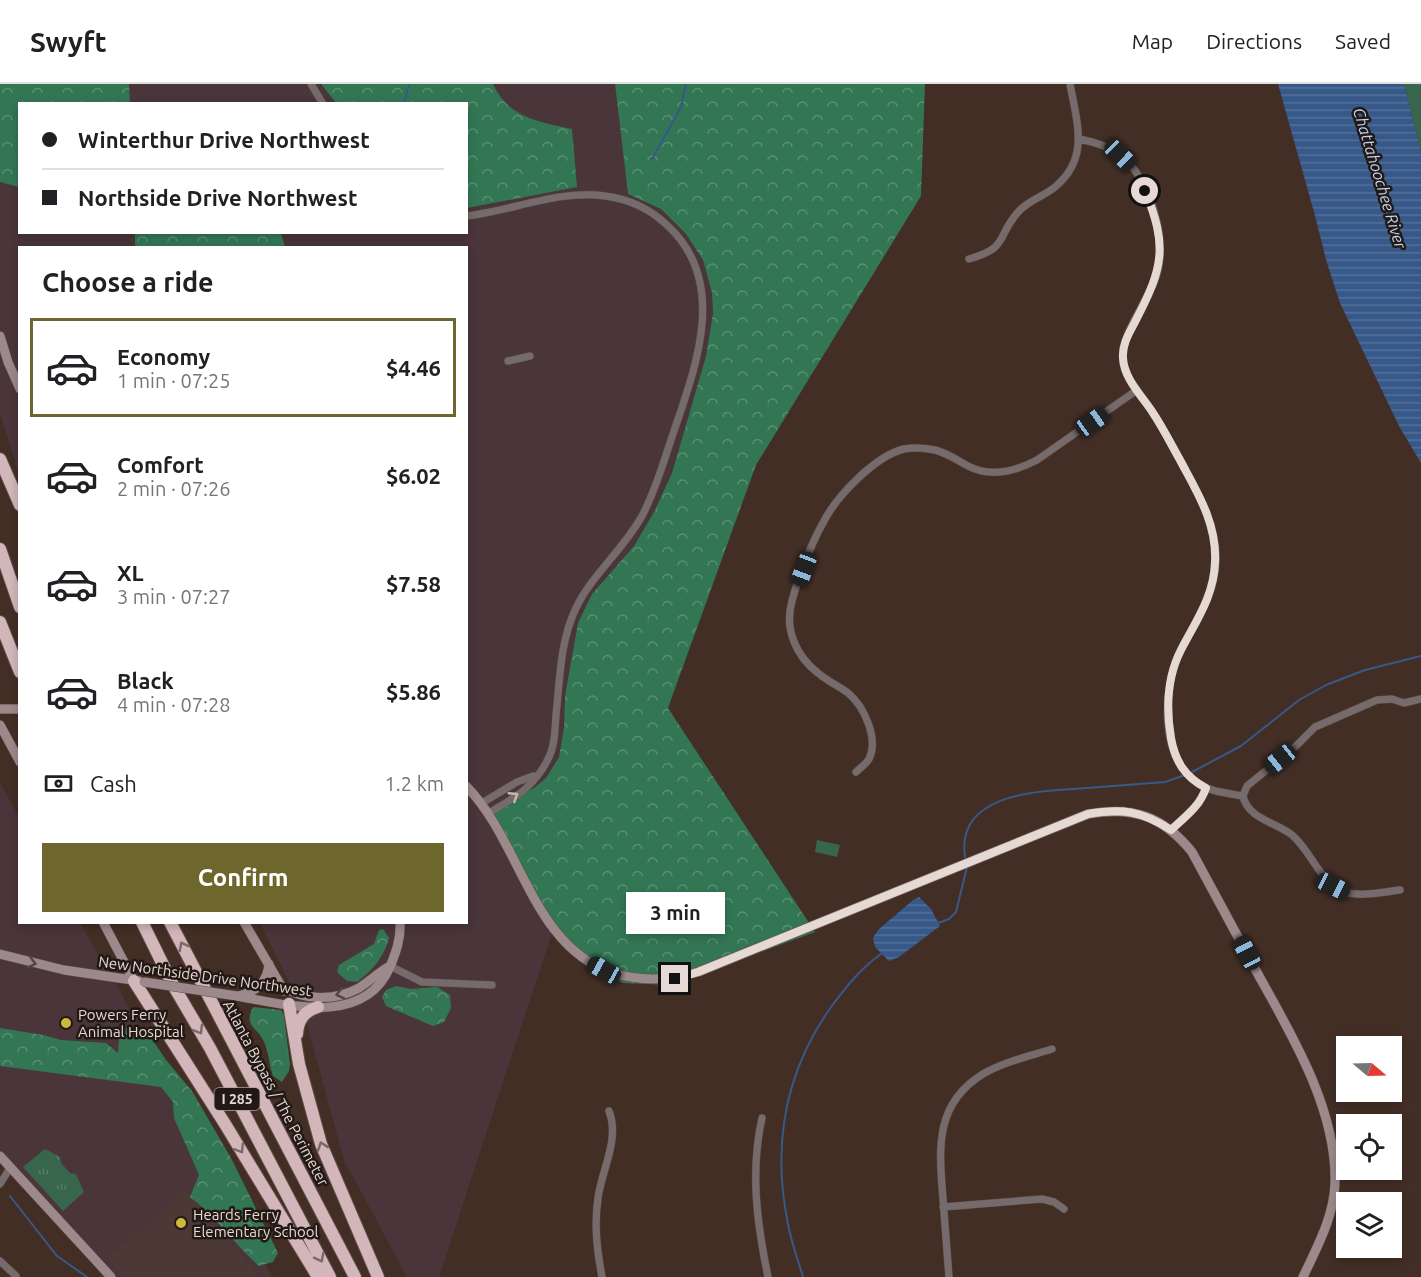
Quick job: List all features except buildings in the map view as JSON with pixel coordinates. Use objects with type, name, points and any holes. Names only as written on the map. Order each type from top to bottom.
[{"type":"highway","points":[[0,459],[18,500]]},
{"type":"highway","points":[[0,549],[18,601]]},
{"type":"highway","points":[[0,622],[18,667]]},
{"type":"highway","name":"I 285","points":[[143,924],[173,985],[210,1048],[330,1277]]},
{"type":"highway","name":"Atlanta Bypass / The Perimeter","points":[[171,924],[355,1277]]},
{"type":"highway","points":[[139,981],[318,1277]]},
{"type":"highway","points":[[289,1004],[296,1047],[321,1144],[378,1277]]},
{"type":"highway","points":[[296,1047],[297,1030],[301,1018],[318,1008]]},
{"type":"street","points":[[311,84],[322,102]]},
{"type":"street","points":[[969,259],[995,248],[1021,209],[1065,179],[1076,160],[1079,139],[1070,84]]},
{"type":"street","points":[[1079,139],[1112,150],[1129,164],[1143,186],[1158,227],[1161,252],[1157,275],[1125,340],[1123,350],[1125,368],[1137,390],[1158,419],[1203,503],[1213,535],[1216,560],[1212,585],[1201,615],[1180,651],[1171,676],[1167,699],[1170,734],[1179,764],[1190,778],[1206,788],[1243,796]]},
{"type":"street","points":[[468,216],[568,196],[591,194],[617,198],[644,208],[674,231],[689,252],[701,285],[704,308],[695,366],[643,514],[621,548],[585,592],[570,620],[563,649],[553,747],[549,758],[523,791],[489,813]]},
{"type":"street","points":[[0,336],[18,384]]},
{"type":"street","points":[[508,361],[530,356]]},
{"type":"street","points":[[856,772],[869,758],[871,751],[870,729],[864,713],[848,693],[805,662],[795,645],[790,626],[792,601],[817,534],[832,507],[868,470],[890,455],[906,449],[937,450],[970,467],[985,471],[1003,472],[1022,468],[1137,390]]},
{"type":"street","points":[[1400,890],[1353,894],[1333,886],[1295,837],[1256,814],[1246,805],[1243,796],[1247,786],[1296,746],[1315,727],[1377,700],[1392,699],[1404,703],[1421,699]]},
{"type":"street","points":[[2,709],[18,709]]},
{"type":"street","points":[[0,725],[18,758]]},
{"type":"street","points":[[482,803],[517,782],[536,775]]},
{"type":"street","points":[[468,788],[489,813],[543,912],[564,942],[584,959],[604,970],[627,977],[651,980],[675,979],[698,972],[1088,814],[1107,811],[1131,812],[1152,819],[1171,830],[1192,852],[1269,994],[1306,1067],[1326,1118],[1335,1160],[1334,1194],[1326,1227],[1303,1277]]},
{"type":"street","points":[[1171,830],[1199,803],[1206,788]]},
{"type":"street","points":[[104,924],[139,981]]},
{"type":"street","points":[[245,924],[289,1004]]},
{"type":"street","name":"New Northside Drive Northwest","points":[[0,954],[64,970],[318,1008],[341,1006],[356,1001],[381,983],[397,950],[400,924]]},
{"type":"street","points":[[237,996],[248,994],[260,987],[266,978],[269,964]]},
{"type":"street","points":[[390,966],[422,982],[492,985]]},
{"type":"street","name":"New Northside Drive Northwest","points":[[281,986],[292,993],[304,996],[324,998],[338,996],[357,989],[390,966]]},
{"type":"street","points":[[949,1277],[940,1160],[940,1138],[945,1119],[954,1100],[968,1085],[985,1073],[1052,1049]]},
{"type":"street","points":[[602,1277],[596,1223],[602,1176],[614,1133],[609,1111]]},
{"type":"street","points":[[762,1118],[755,1166],[755,1191],[758,1226],[768,1277]]},
{"type":"street","points":[[0,1156],[111,1277]]},
{"type":"street","points":[[0,1176],[10,1168]]},
{"type":"street","points":[[0,1184],[10,1168]]},
{"type":"street","points":[[943,1207],[1042,1199],[1054,1202],[1064,1209]]},
{"type":"street","points":[[0,1261],[16,1276]]},
{"type":"shaded area","points":[[129,84],[321,84],[335,102],[130,102]]},
{"type":"shaded area","points":[[493,84],[615,84],[628,194],[661,209],[686,234],[703,260],[712,293],[713,313],[706,356],[672,473],[654,512],[634,546],[592,594],[565,696],[564,727],[559,757],[546,778],[534,788],[553,930],[439,1277],[407,1277],[344,1160],[303,1010],[260,924],[468,924],[468,246],[285,246],[281,234],[468,234],[468,208],[576,187],[572,129],[533,120],[516,113],[498,95]]},
{"type":"shaded area","points":[[0,182],[18,187],[18,234],[135,234],[135,246],[18,246],[18,471],[0,414]]},
{"type":"shaded area","points":[[0,783],[18,815],[18,924],[81,924],[120,991],[198,1144],[273,1277],[99,1277],[105,1272],[0,1152]]},
{"type":"shaded area","name":"Heards Ferry Elementary School","points":[[186,1188],[258,1277],[125,1277],[107,1259]]},
{"type":"green space","points":[[0,84],[129,84],[130,102],[18,102],[18,187],[0,182]]},
{"type":"green space","points":[[321,84],[493,84],[507,104],[516,111],[536,120],[572,129],[577,187],[468,208],[468,102],[335,102]]},
{"type":"green space","points":[[615,84],[925,84],[921,196],[756,465],[668,708],[815,932],[671,985],[623,983],[585,965],[553,930],[492,812],[534,788],[546,778],[559,757],[564,727],[565,696],[578,623],[592,594],[634,546],[654,512],[672,473],[706,356],[713,313],[712,293],[703,260],[686,234],[661,209],[628,194]]},
{"type":"green space","points":[[1404,84],[1421,84],[1421,151]]},
{"type":"green space","points":[[135,234],[281,234],[285,246],[135,246]]},
{"type":"green space","points":[[817,840],[840,845],[837,857],[815,852]]},
{"type":"green space","points":[[383,929],[389,938],[377,963],[357,982],[347,981],[337,972],[339,965],[374,944],[379,930]]},
{"type":"green space","points":[[396,986],[411,989],[437,987],[450,995],[451,1008],[444,1022],[433,1026],[386,1006],[382,997],[386,990]]},
{"type":"green space","points":[[253,1007],[281,1010],[284,1015],[290,1065],[282,1082],[273,1076],[266,1046],[252,1026],[250,1014]]},
{"type":"green space","points":[[127,1027],[146,1030],[166,1060],[192,1091],[231,1158],[278,1253],[273,1262],[259,1266],[190,1197],[199,1175],[174,1118],[173,1102],[161,1087],[0,1066],[0,1028],[61,1040],[106,1043],[118,1053],[119,1039]]},
{"type":"green space","points":[[45,1149],[60,1157],[61,1163],[70,1173],[76,1174],[84,1192],[63,1211],[23,1167]]},
{"type":"water","name":"Chattahoochee River","points":[[1278,84],[1404,84],[1421,151],[1421,463],[1399,426],[1340,303]]},
{"type":"water","points":[[919,897],[931,909],[940,926],[899,957],[889,961],[875,947],[873,938],[878,930]]},
{"type":"waterway","points":[[404,102],[409,84]]},
{"type":"waterway","points":[[652,159],[681,107],[686,84]]},
{"type":"waterway","points":[[1192,772],[1241,746],[1299,700],[1326,685],[1365,670],[1421,656]]},
{"type":"waterway","points":[[965,857],[966,835],[974,819],[988,807],[1006,799],[1048,791],[1165,782],[1185,775]]},
{"type":"waterway","points":[[938,923],[949,919],[956,912],[967,867]]},
{"type":"waterway","points":[[803,1277],[791,1237],[783,1195],[782,1138],[786,1111],[793,1084],[815,1032],[848,985],[881,954]]},
{"type":"waterway","points":[[10,1196],[57,1256],[87,1277]]},
{"type":"place","name":"Powers Ferry Animal Hospital","points":[[66,1023]]},
{"type":"place","name":"Heards Ferry Elementary School","points":[[181,1223]]},
{"type":"route","points":[[675,979],[698,972],[1088,814],[1119,810],[1131,812],[1152,819],[1171,830],[1199,803],[1206,788],[1190,778],[1179,764],[1173,750],[1167,699],[1171,676],[1180,651],[1209,597],[1215,573],[1215,547],[1210,521],[1203,503],[1158,419],[1130,380],[1123,359],[1125,340],[1151,291],[1160,264],[1158,227],[1145,191]]}]
